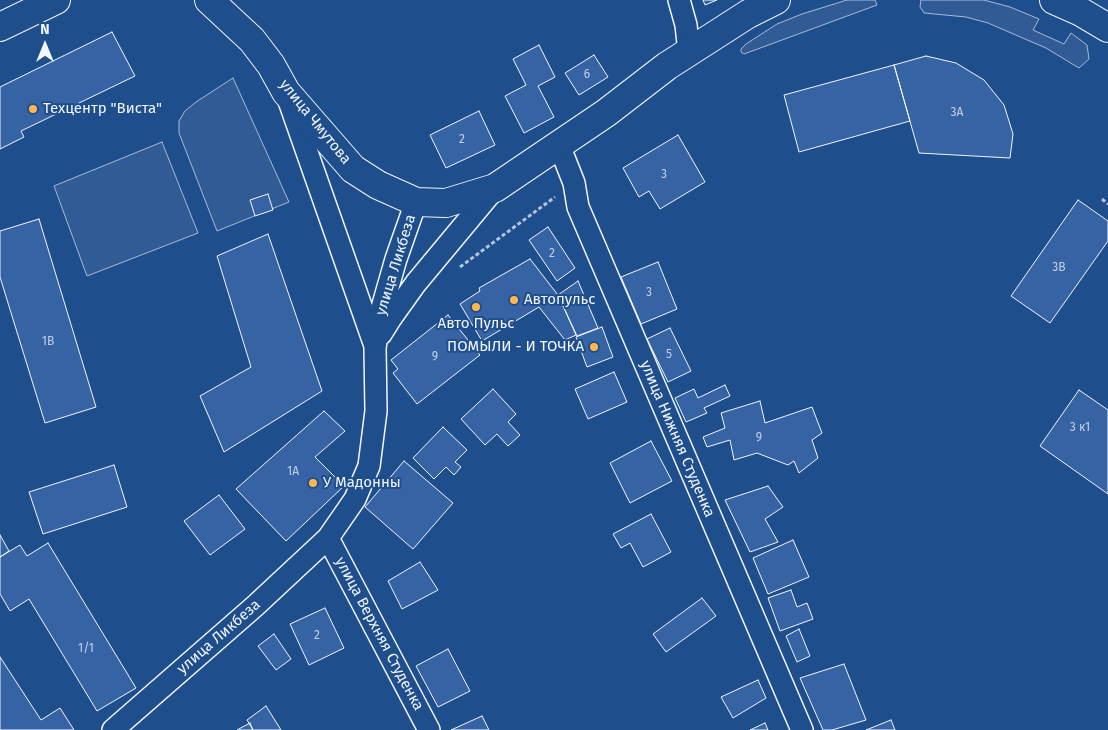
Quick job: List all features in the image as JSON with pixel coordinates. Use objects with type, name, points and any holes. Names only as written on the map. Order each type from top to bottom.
[{"type":"main road","points":[[0,27],[56,0]]},
{"type":"main road","name":"улица Чмутова","points":[[209,0],[252,40],[271,65],[286,92],[353,169],[378,185],[416,202]]},
{"type":"main road","name":"улица Ликбеза","points":[[416,202],[446,203],[495,188],[606,113],[667,66],[748,14],[776,0]]},
{"type":"main road","points":[[1054,0],[1081,12],[1108,28]]},
{"type":"street","points":[[679,0],[686,25],[689,53]]},
{"type":"street","points":[[286,92],[376,348]]},
{"type":"street","name":"улица Нижняя Cтуденкa","points":[[559,145],[574,183],[578,207],[802,730]]},
{"type":"street","points":[[376,348],[384,328],[416,283],[495,188]]},
{"type":"street","name":"улица Ликбеза","points":[[113,730],[255,606],[328,538],[355,499],[369,466],[376,411],[376,348],[384,295],[416,202]]},
{"type":"street","name":"улица Верхняя Студенка","points":[[328,538],[429,730]]},
{"type":"path","points":[[453,272],[560,194]]},
{"type":"path","points":[[1102,199],[1108,204]]},
{"type":"shaded area","points":[[847,0],[875,0],[877,5],[744,54],[741,52],[741,49],[746,44],[777,24]]},
{"type":"shaded area","points":[[921,0],[984,0],[1010,7],[1039,19],[1033,30],[1064,44],[1071,33],[1087,45],[1089,59],[1079,68],[1046,48],[988,23],[966,17],[924,13],[920,7]]},
{"type":"shaded area","points":[[233,78],[289,202],[217,231],[179,133],[179,121],[185,111],[196,102]]},
{"type":"shaded area","points":[[162,142],[198,233],[87,276],[54,186]]},
{"type":"building","points":[[703,0],[717,0],[705,5]]},
{"type":"building","name":"Техцентр \"Виста\"","points":[[112,32],[135,76],[21,131],[24,137],[0,149],[0,87]]},
{"type":"building","points":[[539,45],[555,77],[538,86],[554,117],[524,133],[505,96],[526,85],[513,59]]},
{"type":"building","points":[[594,55],[608,77],[579,95],[565,73]]},
{"type":"building","points":[[926,56],[956,63],[984,80],[1004,105],[1013,134],[1010,158],[919,153],[894,65]]},
{"type":"building","points":[[894,65],[910,121],[799,152],[784,95]]},
{"type":"building","points":[[479,111],[495,145],[446,168],[430,135]]},
{"type":"building","points":[[678,135],[705,182],[660,209],[649,191],[639,197],[623,168]]},
{"type":"building","points":[[268,194],[273,210],[255,216],[250,200]]},
{"type":"building","points":[[1078,200],[1108,221],[1108,241],[1050,323],[1011,296]]},
{"type":"building","points":[[39,219],[96,407],[45,423],[0,277],[0,231]]},
{"type":"building","points":[[548,227],[575,268],[557,281],[529,240]]},
{"type":"building","points":[[268,234],[322,391],[224,452],[200,396],[251,367],[217,256]]},
{"type":"building","name":"Автопульс","points":[[530,259],[558,295],[576,335],[565,340],[539,307],[482,341],[460,304],[480,291],[479,288]]},
{"type":"building","points":[[658,262],[677,309],[641,324],[621,277]]},
{"type":"building","points":[[578,281],[598,328],[577,336],[558,295]]},
{"type":"building","points":[[448,315],[480,355],[417,404],[393,373],[398,369],[391,360]]},
{"type":"building","name":"ПОМЫЛИ - И ТОЧКА","points":[[602,327],[613,357],[587,367],[576,337]]},
{"type":"building","points":[[670,328],[691,371],[668,382],[647,339]]},
{"type":"building","points":[[614,372],[627,402],[588,419],[575,389]]},
{"type":"building","points":[[725,385],[730,396],[704,408],[707,413],[686,422],[675,398],[694,389],[698,398]]},
{"type":"building","points":[[493,389],[516,414],[508,422],[520,435],[508,446],[497,434],[485,445],[461,419]]},
{"type":"building","points":[[1079,390],[1108,410],[1108,494],[1040,446]]},
{"type":"building","points":[[760,401],[765,423],[812,407],[822,433],[812,440],[818,458],[799,473],[794,461],[788,465],[757,453],[734,460],[730,440],[707,447],[703,437],[725,428],[721,413]]},
{"type":"building","points":[[324,411],[345,431],[315,457],[344,486],[286,541],[236,489]]},
{"type":"building","points":[[443,427],[467,450],[455,462],[461,467],[454,475],[446,467],[434,479],[413,458]]},
{"type":"building","points":[[651,441],[672,481],[630,503],[610,463]]},
{"type":"building","points":[[404,461],[453,503],[413,549],[365,507]]},
{"type":"building","points":[[114,465],[127,507],[43,534],[29,492]]},
{"type":"building","points":[[768,486],[783,507],[765,519],[778,542],[750,552],[725,500]]},
{"type":"building","points":[[219,495],[245,529],[210,555],[184,521]]},
{"type":"building","points":[[651,514],[671,552],[643,567],[630,543],[621,548],[613,534]]},
{"type":"building","points":[[0,535],[9,551],[0,557]]},
{"type":"building","points":[[793,540],[809,577],[768,594],[753,558]]},
{"type":"building","points":[[48,543],[136,688],[97,711],[29,599],[10,611],[0,594],[0,557],[20,545],[27,556]]},
{"type":"building","points":[[420,562],[438,590],[402,609],[388,581]]},
{"type":"building","points":[[791,590],[797,607],[807,603],[813,619],[780,631],[768,598]]},
{"type":"building","points":[[702,598],[716,616],[666,652],[653,634]]},
{"type":"building","points":[[325,608],[344,648],[309,665],[290,624]]},
{"type":"building","points":[[799,629],[810,656],[797,662],[786,636]]},
{"type":"building","points":[[274,634],[291,659],[276,670],[258,646]]},
{"type":"building","points":[[448,649],[470,691],[438,707],[416,666]]},
{"type":"building","points":[[0,657],[41,720],[60,708],[74,730],[0,730]]},
{"type":"building","points":[[844,664],[866,720],[832,730],[823,730],[800,678]]},
{"type":"building","points":[[758,680],[766,698],[733,718],[721,697]]},
{"type":"building","points":[[266,706],[281,730],[253,730],[247,720]]},
{"type":"building","points":[[482,716],[489,730],[451,730]]},
{"type":"building","points":[[891,720],[895,730],[866,730]]},
{"type":"building","points":[[250,723],[253,730],[237,730]]},
{"type":"building","points":[[765,723],[768,730],[750,730]]},
{"type":"place","name":"Техцентр \"Виста\"","points":[[33,109]]},
{"type":"place","name":"Автопульс","points":[[514,300]]},
{"type":"place","name":"Авто Пульс","points":[[476,307]]},
{"type":"place","name":"ПОМЫЛИ - И ТОЧКА","points":[[594,347]]},
{"type":"place","name":"У Мадонны","points":[[313,483]]}]
